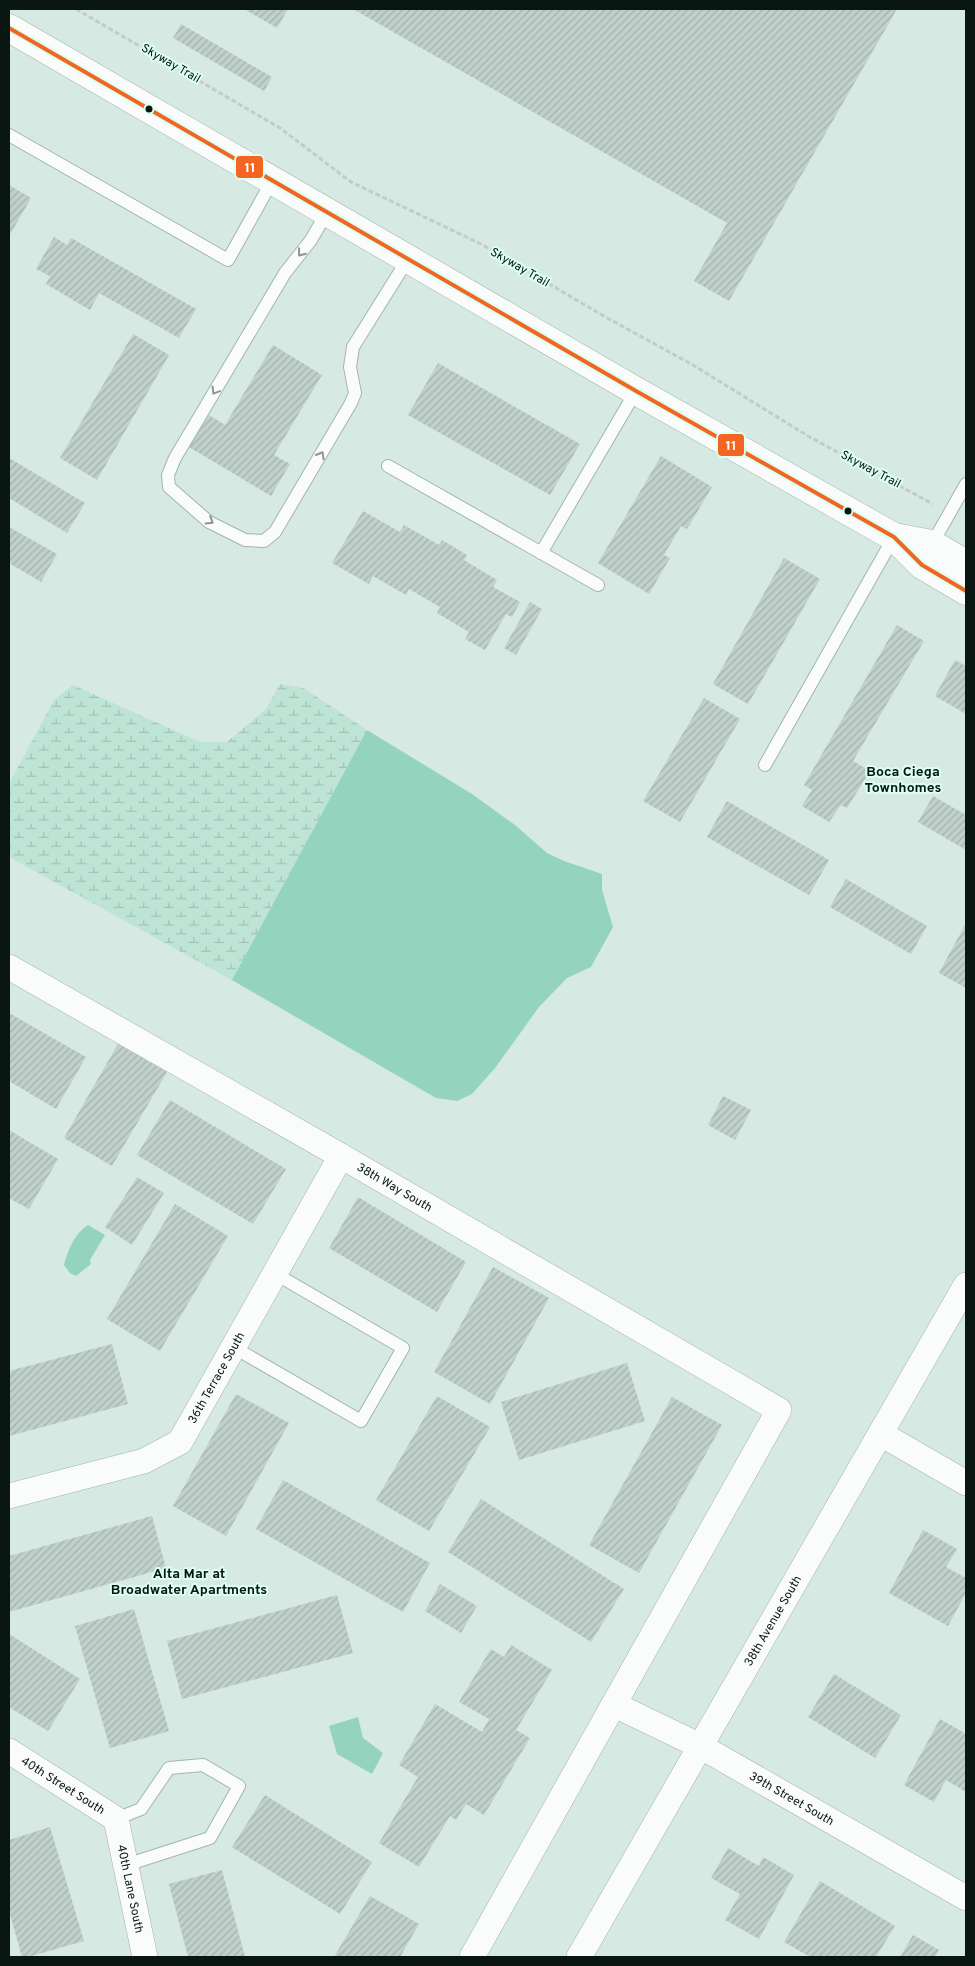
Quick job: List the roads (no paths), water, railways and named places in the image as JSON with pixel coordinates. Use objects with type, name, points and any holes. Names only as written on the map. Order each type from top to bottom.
[{"type":"street","points":[[9,28],[636,391],[894,536],[922,565],[966,591]]},
{"type":"street","points":[[894,536],[932,544],[966,564]]},
{"type":"street","name":"38th Way South","points":[[9,967],[341,1156],[779,1410],[615,1705]]},
{"type":"street","name":"36th Terrace South","points":[[9,1496],[144,1461],[180,1442],[341,1156]]},
{"type":"street","name":"38th Avenue South","points":[[579,1957],[966,1285]]},
{"type":"street","points":[[881,1434],[966,1483]]},
{"type":"street","points":[[472,1957],[615,1705]]},
{"type":"street","name":"39th Street South","points":[[615,1705],[700,1746],[966,1898]]},
{"type":"street","name":"40th Street South","points":[[9,1751],[116,1819]]},
{"type":"street","name":"40th Lane South","points":[[116,1819],[145,1957]]},
{"type":"lane","points":[[9,135],[228,260],[272,181]]},
{"type":"lane","points":[[327,212],[311,240],[285,272],[175,458],[168,475],[169,487],[209,522],[245,540],[264,541],[275,532],[351,403],[355,393],[350,367],[353,347],[408,259]]},
{"type":"lane","points":[[541,553],[636,391]]},
{"type":"lane","points":[[388,466],[598,585]]},
{"type":"lane","points":[[932,544],[966,484]]},
{"type":"lane","points":[[765,765],[894,536]]},
{"type":"lane","points":[[233,1347],[361,1421],[403,1348],[274,1273]]},
{"type":"lane","points":[[116,1819],[141,1810],[169,1768],[203,1765],[240,1786],[210,1838],[126,1865]]},
{"type":"district","name":"Boca Ciega Townhomes","points":[[903,780]]},
{"type":"district","name":"Alta Mar at Broadwater Apartments","points":[[189,1582]]}]
